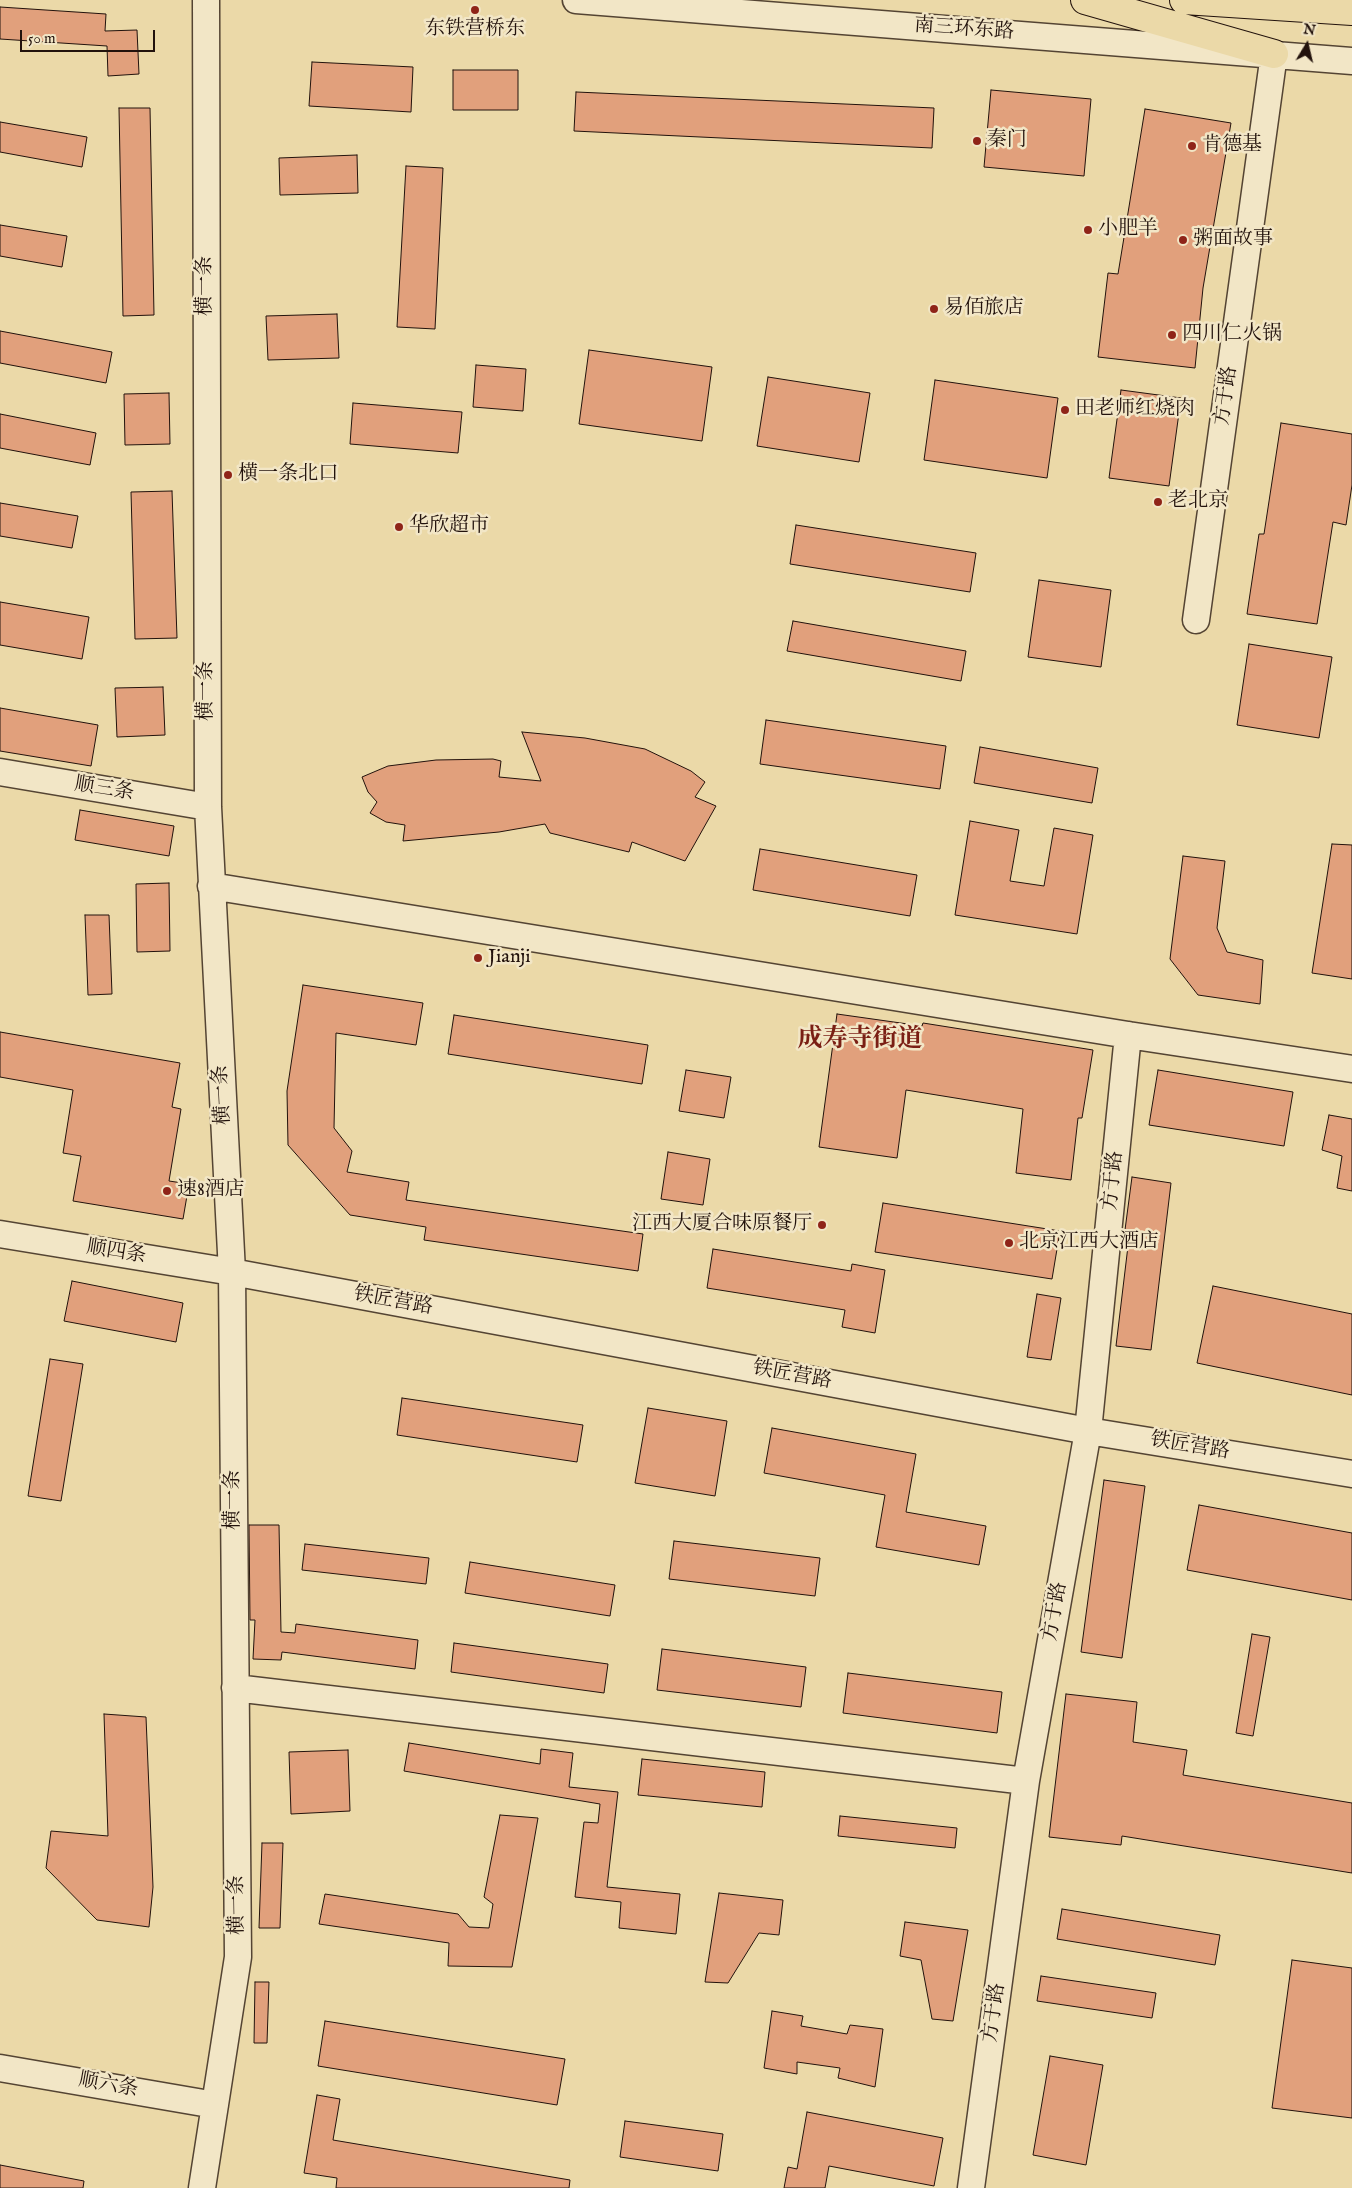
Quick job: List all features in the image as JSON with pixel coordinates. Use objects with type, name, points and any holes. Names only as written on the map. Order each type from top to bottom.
[{"type":"highway","points":[[1085,0],[1274,54]]},
{"type":"highway","points":[[1184,0],[1352,11]]},
{"type":"street","name":"横一条","points":[[202,2188],[238,1957],[232,1272],[208,807],[206,0]]},
{"type":"street","name":"南三环东路","points":[[576,0],[1352,61]]},
{"type":"street","name":"方于路","points":[[1196,620],[1274,54]]},
{"type":"street","name":"顺三条","points":[[0,772],[208,807]]},
{"type":"street","points":[[211,886],[1128,1035],[1352,1069]]},
{"type":"street","name":"方于路","points":[[971,2188],[1026,1781],[1088,1431],[1128,1035]]},
{"type":"street","name":"顺四条","points":[[0,1234],[232,1272]]},
{"type":"street","name":"铁匠营路","points":[[232,1272],[1088,1431],[1352,1474]]},
{"type":"street","points":[[235,1688],[1026,1781]]},
{"type":"street","name":"顺六条","points":[[0,2068],[215,2105]]},
{"type":"building","points":[[0,7],[106,14],[105,31],[137,30],[139,74],[108,76],[107,46],[0,39]]},
{"type":"building","points":[[312,62],[413,67],[411,112],[309,106]]},
{"type":"building","points":[[453,70],[518,70],[518,110],[453,110]]},
{"type":"building","points":[[991,90],[1091,99],[1084,176],[984,167]]},
{"type":"building","points":[[576,92],[934,108],[932,148],[574,131]]},
{"type":"building","points":[[119,108],[150,108],[154,315],[123,316]]},
{"type":"building","points":[[1145,109],[1231,123],[1203,288],[1195,368],[1098,357],[1108,273],[1118,274]]},
{"type":"building","points":[[0,122],[87,137],[82,167],[0,152]]},
{"type":"building","points":[[357,155],[358,193],[280,195],[279,158]]},
{"type":"building","points":[[406,166],[443,168],[435,329],[397,327]]},
{"type":"building","points":[[0,225],[67,236],[62,267],[0,256]]},
{"type":"building","points":[[337,314],[339,358],[268,360],[266,316]]},
{"type":"building","points":[[0,331],[112,352],[106,383],[0,363]]},
{"type":"building","points":[[589,350],[712,367],[702,441],[579,424]]},
{"type":"building","points":[[476,365],[526,369],[523,411],[473,407]]},
{"type":"building","points":[[768,377],[870,393],[859,462],[757,446]]},
{"type":"building","points":[[935,380],[1058,398],[1047,478],[924,460]]},
{"type":"building","points":[[1121,390],[1181,398],[1169,486],[1109,478]]},
{"type":"building","points":[[169,393],[170,444],[125,445],[124,394]]},
{"type":"building","points":[[353,403],[462,412],[458,453],[350,444]]},
{"type":"building","points":[[0,414],[96,433],[90,465],[0,448]]},
{"type":"building","points":[[1281,423],[1352,434],[1352,485],[1346,525],[1333,522],[1317,624],[1247,614],[1259,534],[1264,534]]},
{"type":"building","points":[[172,491],[177,638],[135,639],[131,492]]},
{"type":"building","points":[[0,503],[78,516],[72,548],[0,536]]},
{"type":"building","points":[[796,525],[976,553],[970,592],[790,564]]},
{"type":"building","points":[[1039,580],[1111,590],[1101,667],[1028,657]]},
{"type":"building","points":[[0,602],[89,617],[82,659],[0,645]]},
{"type":"building","points":[[793,621],[966,651],[961,681],[787,651]]},
{"type":"building","points":[[1249,644],[1332,657],[1319,738],[1237,725]]},
{"type":"building","points":[[163,687],[165,735],[117,737],[115,688]]},
{"type":"building","points":[[0,708],[98,725],[91,766],[0,751]]},
{"type":"building","points":[[766,720],[946,746],[940,789],[760,764]]},
{"type":"building","points":[[522,732],[585,738],[645,749],[691,771],[705,782],[695,797],[716,806],[685,861],[632,842],[629,852],[550,833],[545,824],[499,832],[403,841],[405,825],[386,822],[370,813],[377,802],[368,792],[362,777],[388,766],[436,760],[493,759],[501,761],[499,777],[541,781]]},
{"type":"building","points":[[980,747],[1098,768],[1092,803],[974,783]]},
{"type":"building","points":[[80,810],[174,826],[169,856],[75,840]]},
{"type":"building","points":[[970,821],[1019,830],[1010,881],[1044,886],[1054,828],[1093,835],[1077,934],[955,915]]},
{"type":"building","points":[[1332,844],[1352,845],[1352,979],[1312,973]]},
{"type":"building","points":[[760,849],[917,875],[910,916],[753,890]]},
{"type":"building","points":[[1183,856],[1225,861],[1217,928],[1227,952],[1263,960],[1260,1004],[1198,995],[1170,959]]},
{"type":"building","points":[[169,883],[170,951],[137,952],[136,884]]},
{"type":"building","points":[[85,915],[109,915],[112,994],[88,995]]},
{"type":"building","points":[[303,985],[423,1003],[416,1045],[336,1033],[334,1128],[352,1151],[347,1172],[409,1182],[406,1200],[643,1234],[638,1271],[424,1240],[426,1227],[350,1215],[288,1145],[287,1091]]},
{"type":"building","points":[[837,1014],[922,1026],[923,1023],[1093,1050],[1082,1118],[1078,1118],[1071,1180],[1016,1173],[1023,1109],[906,1090],[897,1158],[819,1147]]},
{"type":"building","points":[[454,1015],[648,1045],[642,1084],[448,1054]]},
{"type":"building","points":[[0,1032],[180,1063],[172,1107],[181,1109],[169,1181],[189,1184],[183,1219],[73,1201],[81,1156],[63,1153],[73,1090],[0,1077]]},
{"type":"building","points":[[686,1070],[731,1077],[724,1118],[679,1111]]},
{"type":"building","points":[[1158,1070],[1293,1092],[1284,1146],[1149,1125]]},
{"type":"building","points":[[1329,1115],[1352,1119],[1352,1191],[1337,1188],[1342,1156],[1322,1150]]},
{"type":"building","points":[[668,1152],[710,1159],[703,1205],[661,1199]]},
{"type":"building","points":[[1132,1177],[1171,1183],[1151,1350],[1116,1346],[1128,1246],[1123,1245]]},
{"type":"building","points":[[883,1203],[1060,1231],[1052,1279],[875,1252]]},
{"type":"building","points":[[713,1249],[851,1271],[852,1264],[885,1270],[875,1333],[842,1327],[845,1310],[707,1288]]},
{"type":"building","points":[[72,1281],[183,1303],[176,1342],[64,1321]]},
{"type":"building","points":[[1213,1286],[1352,1314],[1352,1395],[1197,1363]]},
{"type":"building","points":[[1037,1294],[1061,1298],[1051,1360],[1027,1357]]},
{"type":"building","points":[[50,1359],[83,1364],[61,1501],[28,1496]]},
{"type":"building","points":[[402,1398],[583,1425],[577,1462],[397,1435]]},
{"type":"building","points":[[648,1408],[727,1421],[715,1496],[635,1483]]},
{"type":"building","points":[[772,1428],[916,1454],[906,1512],[986,1526],[979,1565],[876,1547],[885,1495],[764,1473]]},
{"type":"building","points":[[1104,1480],[1145,1486],[1122,1658],[1081,1652]]},
{"type":"building","points":[[1199,1505],[1352,1533],[1352,1600],[1187,1570]]},
{"type":"building","points":[[249,1525],[279,1525],[281,1632],[295,1633],[296,1624],[418,1640],[415,1669],[282,1652],[281,1660],[253,1659],[255,1620],[250,1620]]},
{"type":"building","points":[[674,1541],[820,1558],[815,1596],[669,1579]]},
{"type":"building","points":[[305,1544],[429,1558],[426,1584],[302,1570]]},
{"type":"building","points":[[470,1562],[615,1585],[610,1616],[465,1593]]},
{"type":"building","points":[[1252,1634],[1270,1637],[1253,1736],[1236,1733]]},
{"type":"building","points":[[454,1643],[608,1664],[604,1693],[451,1672]]},
{"type":"building","points":[[662,1649],[806,1667],[801,1707],[657,1690]]},
{"type":"building","points":[[848,1673],[1002,1692],[997,1733],[843,1713]]},
{"type":"building","points":[[1066,1694],[1137,1702],[1133,1742],[1187,1750],[1183,1775],[1352,1803],[1352,1873],[1122,1836],[1121,1845],[1049,1837]]},
{"type":"building","points":[[104,1714],[146,1717],[153,1887],[149,1927],[97,1920],[46,1868],[51,1831],[108,1836]]},
{"type":"building","points":[[409,1743],[540,1764],[541,1749],[573,1753],[569,1787],[618,1792],[607,1887],[680,1894],[676,1934],[619,1928],[621,1902],[575,1897],[584,1822],[598,1823],[600,1804],[404,1771]]},
{"type":"building","points":[[348,1750],[350,1811],[291,1814],[289,1752]]},
{"type":"building","points":[[642,1759],[765,1772],[762,1807],[638,1795]]},
{"type":"building","points":[[500,1815],[538,1818],[512,1967],[448,1966],[449,1943],[319,1924],[325,1894],[458,1914],[469,1927],[489,1928],[493,1904],[484,1897]]},
{"type":"building","points":[[840,1816],[957,1828],[955,1848],[838,1836]]},
{"type":"building","points":[[262,1843],[283,1843],[280,1928],[259,1928]]},
{"type":"building","points":[[719,1893],[783,1900],[779,1935],[759,1933],[728,1983],[705,1982]]},
{"type":"building","points":[[1062,1909],[1220,1935],[1215,1965],[1057,1939]]},
{"type":"building","points":[[905,1922],[968,1930],[953,2021],[932,2019],[921,1960],[900,1956]]},
{"type":"building","points":[[1292,1960],[1352,1968],[1352,2118],[1272,2108]]},
{"type":"building","points":[[1041,1976],[1156,1993],[1152,2018],[1037,2001]]},
{"type":"building","points":[[255,1982],[269,1982],[267,2043],[254,2043]]},
{"type":"building","points":[[772,2011],[803,2016],[801,2026],[847,2034],[850,2025],[883,2029],[875,2087],[838,2078],[840,2068],[797,2062],[797,2074],[764,2068]]},
{"type":"building","points":[[325,2021],[565,2059],[557,2105],[318,2066]]},
{"type":"building","points":[[1050,2056],[1103,2065],[1086,2165],[1033,2155]]},
{"type":"building","points":[[317,2095],[340,2099],[333,2140],[570,2180],[569,2188],[336,2188],[337,2178],[304,2173]]},
{"type":"building","points":[[807,2112],[943,2138],[934,2186],[829,2166],[825,2188],[784,2188],[788,2167],[797,2169]]},
{"type":"building","points":[[625,2121],[723,2134],[718,2171],[620,2157]]},
{"type":"building","points":[[0,2165],[84,2181],[83,2188],[0,2188]]},
{"type":"place","name":"东铁营桥东","points":[[475,10]]},
{"type":"place","name":"秦门","points":[[977,141]]},
{"type":"place","name":"肯德基","points":[[1192,146]]},
{"type":"place","name":"小肥羊","points":[[1088,230]]},
{"type":"place","name":"粥面故事","points":[[1183,240]]},
{"type":"place","name":"易佰旅店","points":[[934,309]]},
{"type":"place","name":"四川仁火锅","points":[[1172,335]]},
{"type":"place","name":"田老师红烧肉","points":[[1065,410]]},
{"type":"place","name":"横一条北口","points":[[228,475]]},
{"type":"place","name":"老北京","points":[[1158,502]]},
{"type":"place","name":"华欣超市","points":[[399,527]]},
{"type":"place","name":"Jianji","points":[[478,958]]},
{"type":"place","name":"速8酒店","points":[[167,1191]]},
{"type":"place","name":"江西大厦合味原餐厅","points":[[822,1225]]},
{"type":"place","name":"北京江西大酒店","points":[[1009,1243]]},
{"type":"district","name":"成寿寺街道","points":[[860,1041]]}]
